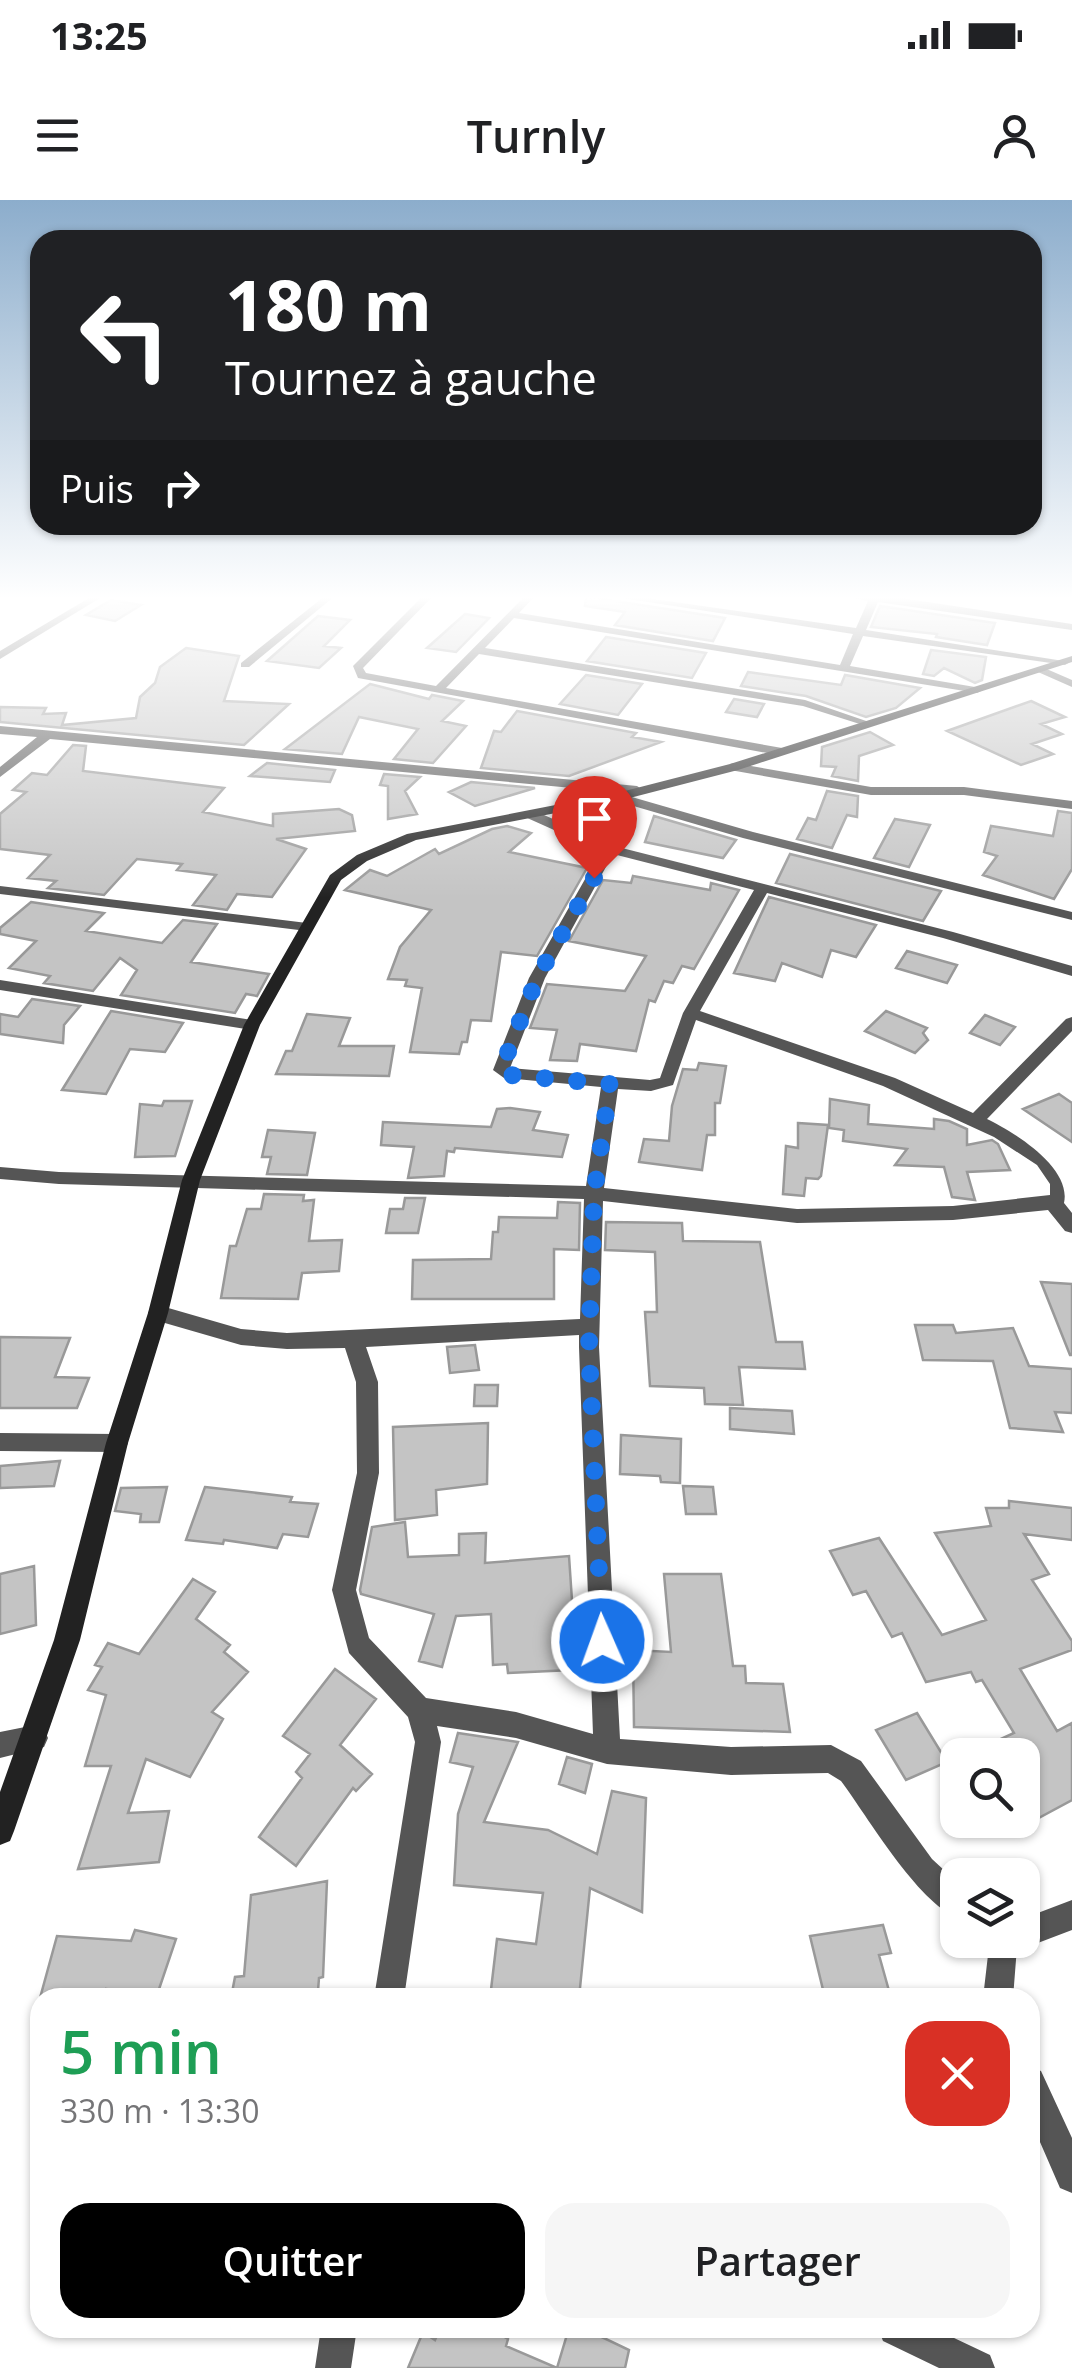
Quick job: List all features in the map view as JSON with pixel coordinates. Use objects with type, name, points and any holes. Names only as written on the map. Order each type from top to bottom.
[{"type":"street","points":[[472,696],[778,751]]},
{"type":"street","points":[[757,696],[805,704],[866,723]]},
{"type":"street","points":[[0,1831],[67,1640],[116,1443],[158,1313],[191,1180],[252,1025],[335,878],[362,858],[432,832],[628,794],[734,767],[957,696]]},
{"type":"street","points":[[0,730],[628,794],[748,835],[1072,916]]},
{"type":"street","points":[[2,768],[47,735]]},
{"type":"street","points":[[734,767],[871,790],[964,792],[1072,805]]},
{"type":"street","points":[[530,814],[609,850],[948,935],[1072,971]]},
{"type":"street","points":[[609,850],[537,978],[501,1070],[510,1075],[651,1086],[667,1081],[691,1013],[761,891]]},
{"type":"street","points":[[0,890],[307,927]]},
{"type":"street","points":[[0,985],[252,1025]]},
{"type":"street","points":[[691,1013],[889,1082],[1018,1142],[1052,1170],[1061,1189],[1052,1203]]},
{"type":"street","points":[[975,1120],[1072,1022]]},
{"type":"street","points":[[607,1751],[590,1326],[594,1194],[610,1084]]},
{"type":"street","points":[[0,1173],[594,1194],[797,1216],[953,1213],[1052,1203]]},
{"type":"street","points":[[1052,1203],[1072,1226]]},
{"type":"street","points":[[158,1313],[241,1336],[288,1342],[590,1326]]},
{"type":"street","points":[[353,1340],[367,1382],[368,1473],[344,1590],[358,1644],[419,1710],[428,1742],[391,1988]]},
{"type":"street","points":[[0,1442],[116,1443]]},
{"type":"street","points":[[419,1710],[516,1725],[607,1751],[731,1761],[831,1759],[851,1771],[922,1869],[940,1886]]},
{"type":"street","points":[[0,1745],[35,1738]]},
{"type":"street","points":[[1040,1927],[1072,1915]]},
{"type":"street","points":[[998,1988],[1006,1958]]},
{"type":"street","points":[[1040,2104],[1072,2176]]},
{"type":"street","points":[[334,2368],[338,2338]]},
{"type":"street","points":[[916,2338],[977,2368]]},
{"type":"building","points":[[226,696],[224,701],[289,704],[244,745],[0,722],[0,707],[46,708],[43,714],[66,713],[62,725],[136,718],[140,697]]},
{"type":"building","points":[[354,696],[438,696],[463,701],[442,721],[466,726],[433,763],[394,759],[418,729],[359,717],[342,754],[285,749]]},
{"type":"building","points":[[567,696],[633,696],[618,715],[560,704]]},
{"type":"building","points":[[806,696],[910,696],[896,708],[866,717]]},
{"type":"building","points":[[734,699],[764,704],[757,717],[726,712]]},
{"type":"building","points":[[1031,701],[1065,717],[1041,724],[1062,734],[1032,744],[1053,754],[1021,765],[947,731]]},
{"type":"building","points":[[517,711],[636,733],[632,737],[661,742],[569,776],[481,768],[494,731],[501,732]]},
{"type":"building","points":[[870,732],[893,745],[859,756],[858,781],[832,776],[836,767],[821,766],[822,747]]},
{"type":"building","points":[[73,745],[86,746],[83,771],[224,788],[203,812],[273,826],[273,814],[339,809],[352,815],[355,831],[276,839],[306,849],[272,897],[237,894],[227,910],[193,905],[216,875],[177,870],[182,864],[137,859],[104,895],[48,888],[56,881],[28,878],[50,855],[0,849],[0,814],[26,792],[13,790],[32,773],[47,775]]},
{"type":"building","points":[[267,763],[335,770],[330,782],[250,776]]},
{"type":"building","points":[[384,774],[420,777],[405,791],[417,814],[388,819],[388,786],[380,785]]},
{"type":"building","points":[[471,782],[535,788],[475,806],[449,792]]},
{"type":"building","points":[[827,791],[858,796],[857,817],[847,815],[832,848],[797,839],[808,818],[816,820]]},
{"type":"building","points":[[617,805],[627,808],[612,835],[559,817]]},
{"type":"building","points":[[1058,811],[1072,813],[1072,869],[1054,899],[983,875],[997,856],[984,852],[991,826],[1053,836]]},
{"type":"building","points":[[654,816],[736,840],[723,858],[645,842]]},
{"type":"building","points":[[895,819],[930,825],[909,867],[874,858]]},
{"type":"building","points":[[507,826],[531,833],[509,852],[587,868],[537,956],[501,952],[491,1021],[471,1020],[467,1042],[462,1042],[459,1054],[410,1052],[422,988],[405,986],[407,980],[388,979],[400,947],[431,910],[345,890],[370,870],[387,876],[435,849],[439,854]]},
{"type":"building","points":[[790,854],[941,891],[923,921],[776,883]]},
{"type":"building","points":[[633,876],[710,890],[711,883],[739,890],[694,969],[682,966],[673,983],[664,981],[655,1002],[649,1000],[636,1051],[580,1044],[577,1061],[550,1060],[557,1030],[530,1028],[547,984],[625,991],[646,956],[569,941],[603,880],[631,883]]},
{"type":"building","points":[[769,897],[876,925],[856,957],[831,950],[822,977],[782,963],[775,981],[734,973]]},
{"type":"building","points":[[31,902],[104,913],[86,931],[162,943],[183,920],[217,924],[191,962],[269,974],[257,996],[246,994],[235,1013],[121,995],[137,970],[120,958],[93,991],[44,983],[50,976],[9,968],[36,941],[0,934],[0,928]]},
{"type":"building","points":[[907,951],[957,965],[947,983],[896,968]]},
{"type":"building","points":[[32,999],[80,1006],[64,1025],[63,1043],[0,1034],[0,1014],[18,1017]]},
{"type":"building","points":[[111,1011],[183,1023],[165,1052],[130,1049],[106,1094],[62,1090]]},
{"type":"building","points":[[886,1011],[927,1028],[923,1033],[928,1040],[915,1053],[865,1031]]},
{"type":"building","points":[[307,1014],[350,1018],[339,1046],[394,1046],[389,1076],[276,1074],[286,1051],[292,1051]]},
{"type":"building","points":[[985,1015],[1015,1027],[1000,1045],[970,1033]]},
{"type":"building","points":[[699,1063],[726,1066],[720,1103],[715,1103],[715,1135],[707,1135],[702,1170],[639,1162],[644,1139],[669,1141],[672,1106],[683,1069],[697,1070]]},
{"type":"building","points":[[1059,1094],[1072,1103],[1072,1142],[1023,1109]]},
{"type":"building","points":[[830,1099],[869,1105],[868,1124],[934,1129],[934,1119],[949,1121],[967,1129],[967,1145],[992,1140],[998,1144],[1010,1170],[967,1172],[975,1200],[952,1197],[944,1167],[895,1165],[907,1149],[843,1141],[844,1130],[829,1128]]},
{"type":"building","points":[[164,1101],[192,1101],[175,1156],[135,1157],[140,1104],[162,1106]]},
{"type":"building","points":[[497,1109],[540,1112],[533,1130],[568,1135],[562,1157],[455,1148],[454,1152],[447,1151],[444,1176],[408,1178],[414,1147],[381,1145],[383,1122],[491,1127]]},
{"type":"building","points":[[798,1123],[828,1125],[821,1176],[806,1178],[804,1196],[783,1194],[786,1146],[798,1148]]},
{"type":"building","points":[[268,1130],[315,1133],[307,1175],[267,1174],[271,1157],[262,1157]]},
{"type":"building","points":[[264,1194],[304,1195],[303,1201],[314,1200],[309,1241],[342,1240],[339,1271],[302,1273],[298,1299],[221,1298],[230,1246],[236,1246],[247,1209],[261,1209]]},
{"type":"building","points":[[405,1198],[425,1198],[418,1233],[386,1233],[390,1209],[403,1209]]},
{"type":"building","points":[[558,1202],[580,1203],[579,1250],[554,1249],[554,1299],[412,1299],[413,1260],[491,1259],[493,1232],[498,1232],[499,1217],[557,1218]]},
{"type":"building","points":[[606,1222],[682,1223],[683,1241],[760,1242],[776,1342],[802,1342],[805,1369],[739,1367],[743,1405],[705,1404],[704,1388],[650,1386],[645,1312],[657,1312],[655,1252],[605,1250]]},
{"type":"building","points":[[1041,1282],[1072,1284],[1072,1355],[1070,1355]]},
{"type":"building","points":[[915,1325],[953,1325],[956,1333],[1013,1328],[1029,1366],[1072,1369],[1072,1413],[1055,1412],[1063,1432],[1010,1428],[993,1361],[923,1360]]},
{"type":"building","points":[[0,1337],[70,1338],[55,1377],[89,1378],[77,1408],[0,1408]]},
{"type":"building","points":[[475,1345],[479,1370],[450,1373],[447,1347]]},
{"type":"building","points":[[475,1385],[498,1385],[497,1406],[474,1406]]},
{"type":"building","points":[[730,1408],[792,1411],[794,1434],[730,1429]]},
{"type":"building","points":[[488,1423],[487,1484],[436,1490],[437,1515],[395,1520],[393,1427]]},
{"type":"building","points":[[621,1435],[681,1439],[680,1483],[661,1482],[660,1476],[620,1474]]},
{"type":"building","points":[[60,1461],[54,1486],[0,1488],[0,1466]]},
{"type":"building","points":[[683,1486],[713,1487],[716,1514],[686,1514]]},
{"type":"building","points":[[167,1487],[159,1522],[140,1522],[141,1514],[115,1511],[121,1488]]},
{"type":"building","points":[[205,1487],[292,1497],[290,1502],[318,1504],[308,1537],[283,1534],[277,1548],[224,1540],[223,1544],[186,1540]]},
{"type":"building","points":[[1009,1501],[1072,1508],[1072,1540],[1024,1534],[1049,1574],[1032,1580],[1072,1641],[1072,1650],[1020,1669],[1057,1731],[1072,1723],[1072,1800],[1040,1817],[1040,1738],[1003,1738],[1014,1733],[982,1680],[976,1682],[971,1672],[926,1682],[902,1633],[892,1637],[866,1591],[853,1595],[830,1551],[879,1538],[942,1635],[986,1620],[935,1533],[991,1526],[986,1508],[1009,1508]]},
{"type":"building","points":[[405,1522],[408,1557],[459,1555],[459,1534],[486,1533],[485,1563],[569,1556],[576,1660],[570,1661],[571,1670],[508,1673],[507,1664],[493,1665],[491,1614],[456,1616],[442,1667],[419,1661],[434,1614],[361,1594],[360,1590],[372,1527]]},
{"type":"building","points":[[34,1566],[36,1625],[0,1634],[0,1574]]},
{"type":"building","points":[[664,1574],[721,1574],[733,1666],[745,1666],[746,1683],[783,1684],[790,1732],[634,1727],[633,1650],[671,1652]]},
{"type":"building","points":[[193,1579],[215,1592],[196,1619],[230,1645],[224,1652],[248,1672],[212,1712],[223,1719],[190,1777],[146,1759],[128,1813],[169,1811],[159,1862],[78,1869],[111,1766],[85,1766],[106,1695],[88,1690],[102,1667],[95,1665],[108,1643],[139,1654]]},
{"type":"building","points":[[335,1669],[376,1699],[340,1745],[372,1774],[356,1791],[353,1788],[296,1866],[259,1837],[302,1778],[296,1772],[310,1754],[283,1736]]},
{"type":"building","points":[[917,1713],[940,1751],[940,1765],[906,1780],[876,1730]]},
{"type":"building","points":[[458,1733],[518,1742],[484,1822],[548,1830],[597,1854],[612,1791],[646,1798],[642,1912],[590,1888],[580,1988],[491,1988],[497,1939],[536,1944],[543,1893],[454,1885],[458,1814],[473,1767],[450,1762]]},
{"type":"building","points":[[567,1757],[592,1764],[585,1793],[559,1784]]},
{"type":"building","points":[[327,1881],[323,1977],[319,1978],[318,1988],[233,1988],[235,1977],[244,1976],[251,1895]]},
{"type":"building","points":[[883,1925],[891,1953],[879,1955],[888,1988],[823,1988],[810,1936]]},
{"type":"building","points":[[135,1930],[176,1939],[159,1988],[43,1988],[57,1936],[131,1941]]},
{"type":"building","points":[[420,2338],[506,2338],[506,2346],[557,2368],[408,2368]]},
{"type":"building","points":[[566,2338],[604,2338],[629,2350],[625,2368],[557,2368]]},
{"type":"route","points":[[594,878],[537,978],[501,1070],[510,1075],[610,1084],[594,1194],[589,1347],[602,1641]]}]
